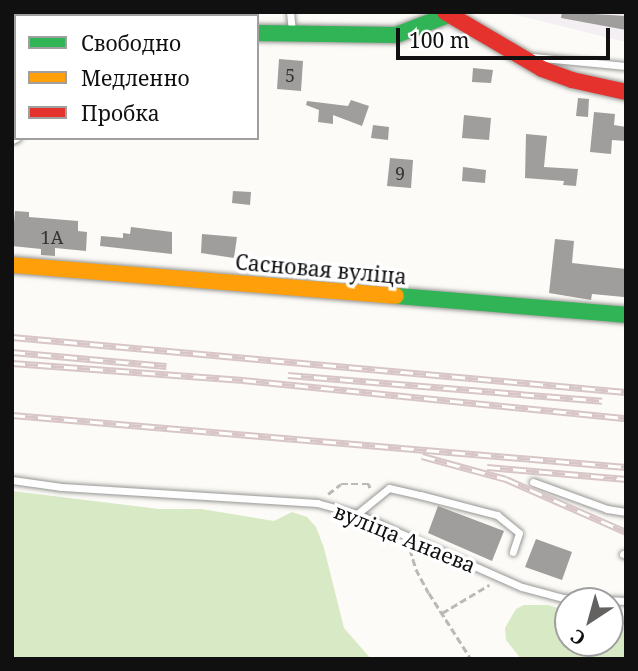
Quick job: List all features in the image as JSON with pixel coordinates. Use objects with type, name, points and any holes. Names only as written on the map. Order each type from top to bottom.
[{"type":"street","points":[[259,33],[396,35],[447,13],[542,69],[572,80],[626,92]]},
{"type":"street","name":"Сасновая вуліца","points":[[12,265],[626,315]]},
{"type":"lane","points":[[290,12],[292,34]]},
{"type":"lane","points":[[525,57],[626,66]]},
{"type":"lane","name":"вуліца Анаева","points":[[12,480],[62,487],[317,503],[357,514],[501,578],[563,598],[626,601]]},
{"type":"lane","points":[[533,482],[607,509],[626,512]]},
{"type":"lane","points":[[357,514],[389,488],[497,515],[519,533],[513,552]]},
{"type":"path","points":[[317,503],[341,484],[369,484],[374,499]]},
{"type":"path","points":[[406,536],[416,569],[471,659]]},
{"type":"path","points":[[442,613],[501,578]]},
{"type":"shaded area","points":[[508,12],[626,12],[626,42],[508,13]]},
{"type":"green space","points":[[12,12],[165,12],[14,14],[14,140],[22,140],[12,147]]},
{"type":"green space","points":[[12,491],[159,509],[201,509],[274,521],[292,512],[307,517],[316,527],[324,548],[344,628],[371,659],[12,659]]},
{"type":"green space","points":[[524,605],[554,607],[554,657],[624,657],[626,628],[626,659],[521,659],[506,640],[505,628],[516,609]]},
{"type":"building","points":[[562,12],[626,16],[626,30],[561,18]]},
{"type":"building","points":[[279,59],[303,61],[301,91],[277,89]]},
{"type":"building","points":[[473,68],[493,70],[491,83],[472,82]]},
{"type":"building","points":[[578,98],[589,99],[588,117],[576,116]]},
{"type":"building","points":[[351,100],[369,106],[362,126],[333,115],[333,124],[318,122],[319,110],[306,105],[307,101],[348,106]]},
{"type":"building","points":[[594,112],[615,114],[614,125],[626,127],[626,141],[612,140],[611,154],[590,152]]},
{"type":"building","points":[[464,115],[491,118],[489,140],[462,138]]},
{"type":"building","points":[[373,125],[389,127],[388,140],[371,138]]},
{"type":"building","points":[[526,134],[547,136],[544,167],[578,169],[576,186],[563,185],[564,181],[525,178]]},
{"type":"building","points":[[390,158],[413,160],[411,188],[387,186]]},
{"type":"building","points":[[463,167],[486,170],[485,183],[462,181]]},
{"type":"building","points":[[233,191],[251,192],[250,205],[232,203]]},
{"type":"building","points":[[15,211],[29,212],[29,217],[78,221],[78,231],[87,232],[86,251],[55,248],[55,256],[41,255],[41,249],[12,246]]},
{"type":"building","points":[[131,227],[172,232],[172,254],[100,246],[101,236],[123,238],[123,233],[130,234]]},
{"type":"building","points":[[202,234],[237,237],[234,258],[201,253]]},
{"type":"building","points":[[555,239],[574,241],[572,263],[626,269],[624,297],[592,294],[591,300],[549,293]]},
{"type":"building","points":[[438,506],[504,531],[492,561],[428,533]]},
{"type":"building","points":[[536,539],[572,552],[562,580],[525,567]]},
{"type":"railway","points":[[12,337],[626,392]]},
{"type":"railway","points":[[12,352],[166,366]]},
{"type":"railway","points":[[12,363],[243,380],[626,418]]},
{"type":"railway","points":[[288,375],[602,401]]},
{"type":"railway","points":[[12,415],[626,467]]},
{"type":"railway","points":[[422,456],[506,479],[626,532]]},
{"type":"railway","points":[[487,467],[626,479]]},
{"type":"traffic: fast","points":[[259,33],[396,35],[448,15]]},
{"type":"traffic: fast","points":[[396,296],[626,315]]},
{"type":"traffic: slow","points":[[12,265],[396,296]]},
{"type":"traffic: jam","points":[[445,12],[542,69],[572,80],[626,92]]}]
